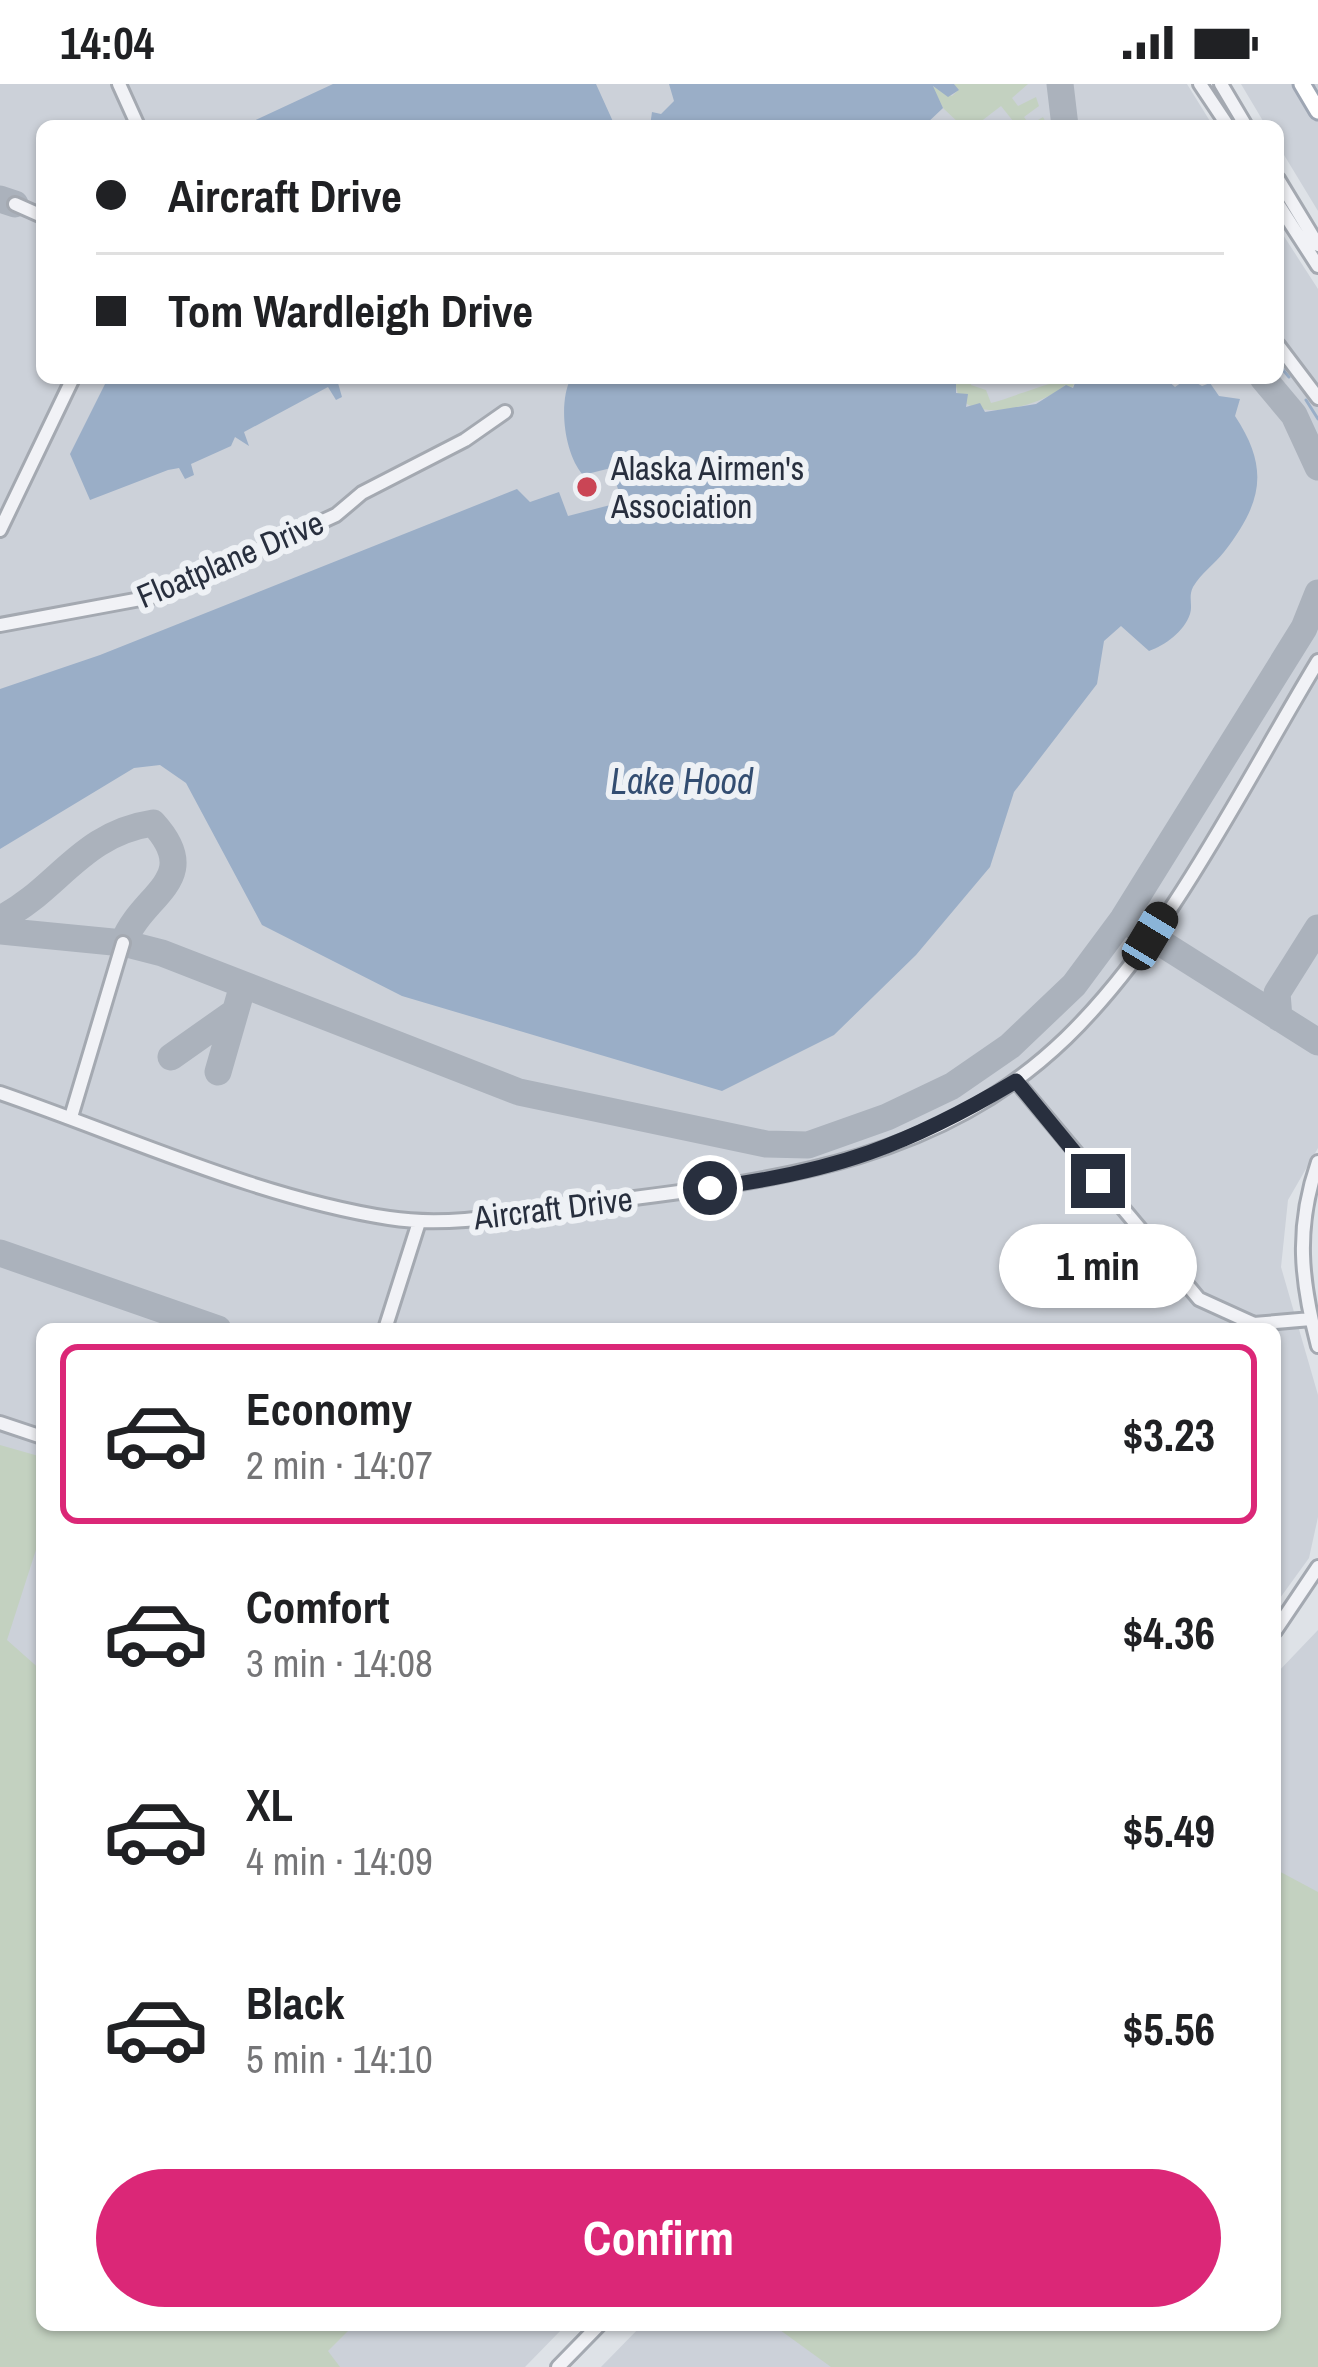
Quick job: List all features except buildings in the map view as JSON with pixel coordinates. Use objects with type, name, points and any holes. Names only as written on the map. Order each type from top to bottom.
[{"type":"main road","points":[[1302,84],[1318,111]]},
{"type":"street","points":[[119,84],[135,120]]},
{"type":"street","points":[[1200,84],[1224,120]]},
{"type":"street","points":[[1221,84],[1242,120]]},
{"type":"street","points":[[1284,189],[1318,245]]},
{"type":"street","points":[[15,205],[36,214]]},
{"type":"street","points":[[1284,213],[1318,266]]},
{"type":"street","points":[[1284,353],[1318,398]]},
{"type":"street","points":[[0,530],[70,384]]},
{"type":"street","name":"Floatplane Drive","points":[[0,625],[162,595],[336,515],[362,494],[465,440],[505,412]]},
{"type":"street","name":"Aircraft Drive","points":[[0,1093],[313,1202],[419,1222],[749,1183],[855,1161],[929,1132],[1016,1081],[1084,1019],[1150,936],[1318,661]]},
{"type":"street","points":[[71,1118],[123,943]]},
{"type":"street","points":[[1016,1081],[1199,1299],[1252,1323]]},
{"type":"street","points":[[1318,1162],[1301,1236],[1300,1277],[1318,1346]]},
{"type":"street","points":[[387,1323],[419,1222]]},
{"type":"street","points":[[1264,1323],[1311,1318]]},
{"type":"street","points":[[0,1423],[36,1435]]},
{"type":"street","points":[[1281,1622],[1318,1567]]},
{"type":"street","points":[[558,2367],[593,2331]]},
{"type":"shaded area","points":[[0,84],[1187,84],[1209,120],[36,120],[36,384],[1284,384],[1284,236],[1318,289],[1318,1148],[1288,1200],[1281,1267],[1318,1395],[1318,1517],[1309,1558],[1281,1597],[1281,1323],[36,1323],[36,2331],[560,2331],[525,2367],[0,2367]]},
{"type":"shaded area","points":[[1241,84],[1318,84],[1318,211],[1284,155],[1284,120],[1262,120]]},
{"type":"shaded area","points":[[1318,1630],[1318,2367],[601,2367],[636,2331],[1281,2331],[1281,1669]]},
{"type":"green space","points":[[954,84],[1028,84],[1012,98],[1018,106],[1036,97],[1039,106],[1024,117],[1026,120],[1012,120],[1001,106],[983,120],[956,120],[932,86],[952,96],[958,90]]},
{"type":"green space","points":[[957,384],[971,384],[986,390],[991,403],[1048,384],[1074,384],[1038,401],[1001,410],[968,405],[958,394]]},
{"type":"green space","points":[[0,1445],[36,1455],[36,1550],[7,1640],[36,1666],[36,2331],[348,2331],[328,2351],[340,2367],[0,2367]]},
{"type":"green space","points":[[1281,1872],[1318,1892],[1318,2367],[831,2367],[781,2331],[1281,2331]]},
{"type":"water","points":[[333,84],[596,84],[612,120],[256,120]]},
{"type":"water","points":[[669,84],[954,84],[959,90],[948,97],[933,86],[943,108],[930,120],[651,120],[652,112],[661,114],[674,101]]},
{"type":"water","points":[[105,384],[338,384],[342,397],[336,400],[328,387],[244,432],[249,446],[235,437],[231,446],[191,464],[194,475],[185,479],[179,468],[168,470],[90,500],[70,454]]},
{"type":"water","name":"Lake Hood","points":[[569,384],[956,384],[956,393],[968,394],[966,407],[980,403],[985,412],[1036,404],[1066,385],[1211,384],[1219,396],[1240,399],[1235,416],[1253,453],[1257,486],[1237,534],[1193,587],[1190,614],[1179,632],[1149,651],[1121,626],[1104,641],[1097,684],[1014,792],[990,867],[916,955],[834,1035],[722,1091],[402,996],[262,925],[186,783],[160,765],[134,768],[0,849],[0,689],[100,655],[517,489],[530,502],[559,492],[568,516],[618,503],[621,498],[611,468],[583,475],[576,466],[567,441]]},
{"type":"waterway","points":[[1284,371],[1289,377]]},
{"type":"waterway","points":[[1306,400],[1318,419]]},
{"type":"taxiway","points":[[1060,84],[1064,120]]},
{"type":"taxiway","points":[[0,199],[15,204]]},
{"type":"taxiway","points":[[1268,384],[1294,415],[1318,467]]},
{"type":"taxiway","points":[[0,931],[123,943],[162,953],[519,1092],[766,1144],[808,1145],[887,1117],[952,1086],[1010,1046],[1074,985],[1123,919],[1304,628],[1318,593]]},
{"type":"taxiway","points":[[0,919],[106,839],[153,823],[167,842],[173,859],[171,873],[123,943]]},
{"type":"taxiway","points":[[1123,919],[1318,1042]]},
{"type":"taxiway","points":[[1279,1018],[1277,993],[1318,928]]},
{"type":"taxiway","points":[[218,1072],[243,985]]},
{"type":"taxiway","points":[[171,1057],[232,1014]]},
{"type":"taxiway","points":[[0,1253],[201,1323]]},
{"type":"place","name":"Alaska Airmen's Association","points":[[587,487]]},
{"type":"route","points":[[710,1188],[855,1161],[929,1132],[1016,1081],[1098,1181]]}]
